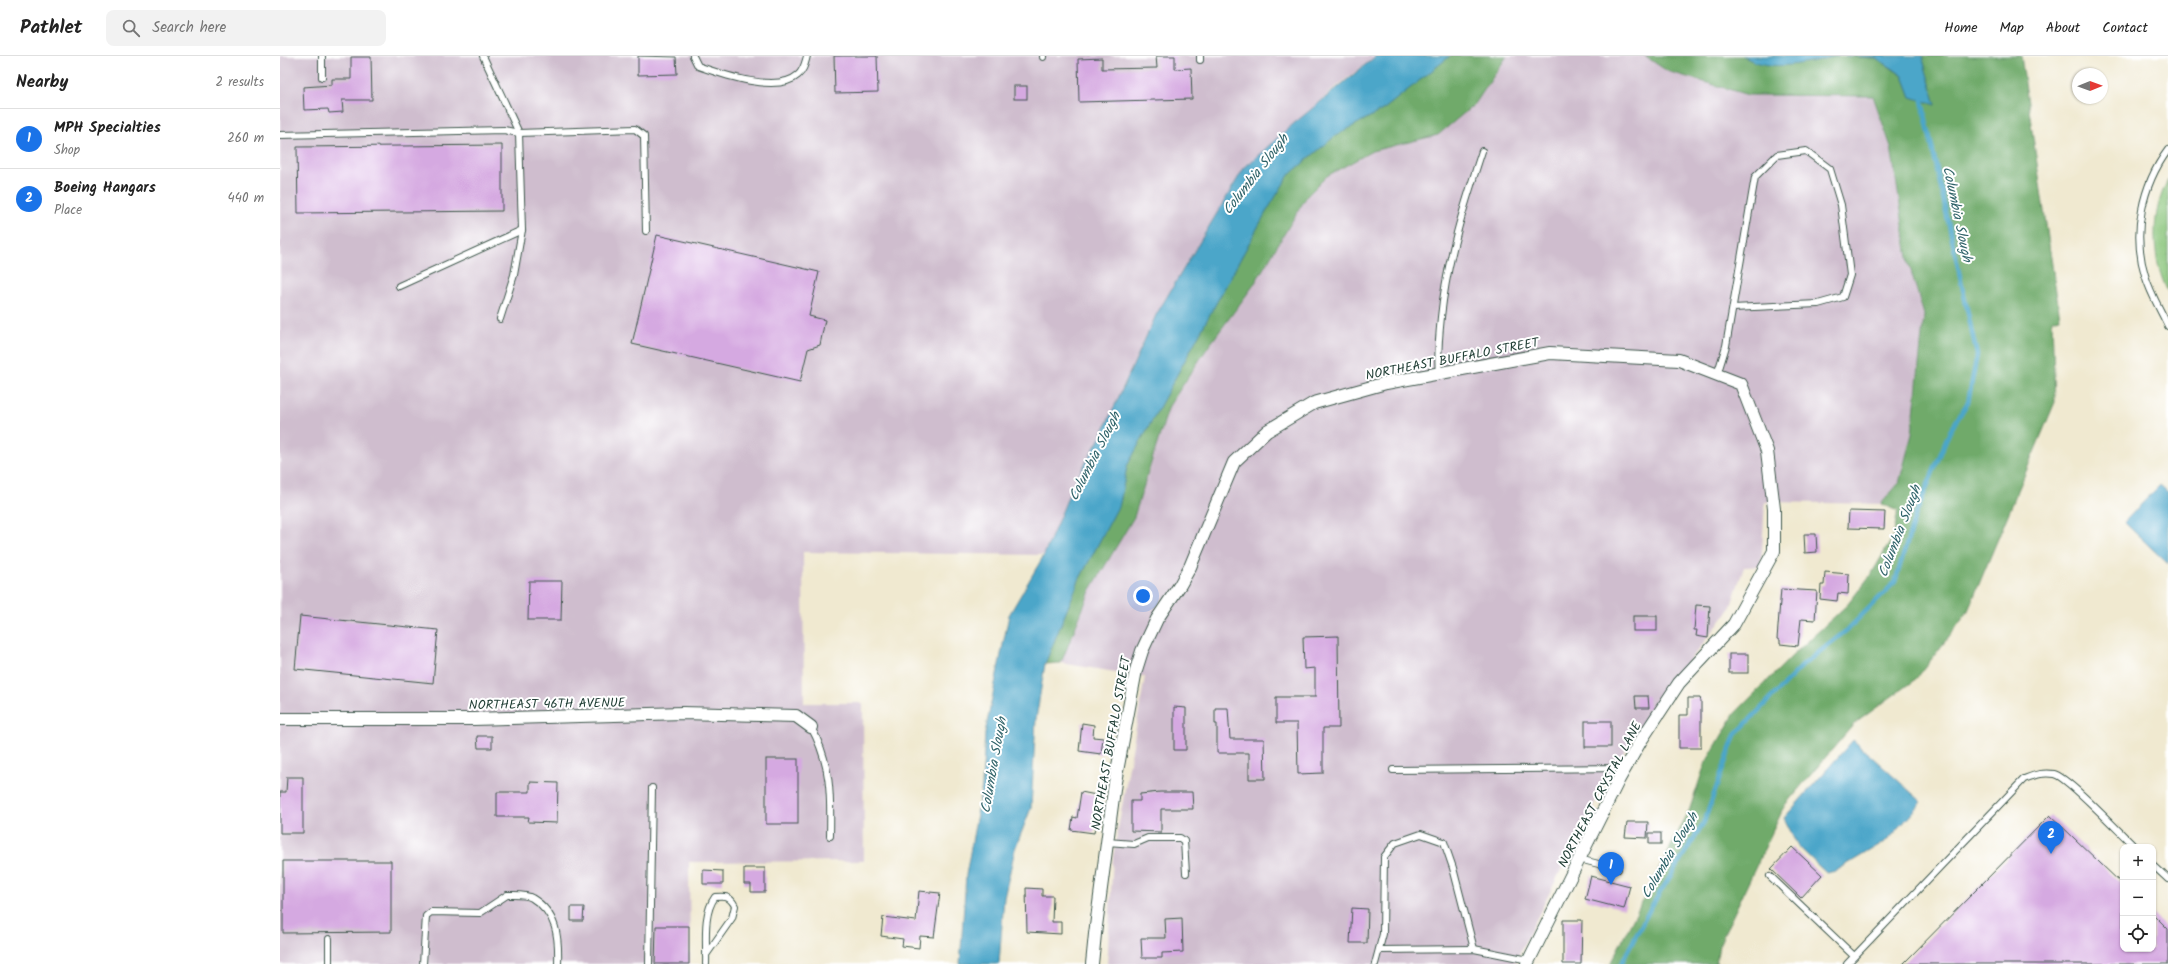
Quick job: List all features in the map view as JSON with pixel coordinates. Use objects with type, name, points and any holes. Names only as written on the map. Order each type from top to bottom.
[{"type":"street","name":"NORTHEAST BUFFALO STREET","points":[[1092,964],[1115,782],[1136,670],[1142,651],[1157,619],[1180,585],[1190,566],[1234,462],[1268,431],[1314,403],[1386,383],[1550,354],[1679,360],[1741,384],[1767,451],[1773,499]]},
{"type":"street","name":"NORTHEAST CRYSTAL LANE","points":[[1528,962],[1579,859],[1644,736],[1679,683],[1734,624],[1774,551],[1773,499]]},
{"type":"street","name":"NORTHEAST 46TH AVENUE","points":[[280,719],[474,719],[683,713],[796,716],[811,727]]},
{"type":"lane","points":[[322,56],[322,77]]},
{"type":"lane","points":[[483,56],[519,133],[522,230],[514,275],[500,319]]},
{"type":"lane","points":[[693,56],[698,66],[732,79],[777,84],[798,76],[804,68],[806,56]]},
{"type":"lane","points":[[280,135],[504,130],[519,133],[635,129],[644,136],[646,231]]},
{"type":"lane","points":[[2168,150],[2150,180],[2139,225],[2139,246],[2144,274],[2149,288],[2168,326]]},
{"type":"lane","points":[[1439,374],[1437,355],[1444,285],[1458,223],[1482,151]]},
{"type":"lane","points":[[1717,375],[1726,346],[1755,177],[1776,155],[1806,151],[1830,169],[1841,205],[1850,276],[1842,297],[1818,304],[1733,308]]},
{"type":"lane","points":[[399,286],[522,230]]},
{"type":"lane","points":[[811,727],[821,746],[827,766],[831,800],[830,836]]},
{"type":"lane","points":[[1393,770],[1626,768]]},
{"type":"lane","points":[[1847,964],[2024,779],[2039,773],[2056,774],[2076,790],[2132,844]]},
{"type":"lane","points":[[649,964],[652,788]]},
{"type":"lane","points":[[1375,964],[1383,934],[1384,857],[1395,844],[1421,834],[1444,842],[1454,868],[1474,949]]},
{"type":"lane","points":[[1107,842],[1134,844],[1148,838],[1180,838],[1184,841],[1186,873]]},
{"type":"lane","points":[[1579,859],[1618,869]]},
{"type":"lane","points":[[2156,868],[2168,879]]},
{"type":"lane","points":[[1770,876],[1854,956]]},
{"type":"lane","points":[[423,964],[426,916],[431,912],[480,913],[507,895],[531,897],[549,912],[554,920],[558,964]]},
{"type":"lane","points":[[706,955],[732,918],[735,906],[732,899],[724,896],[715,897],[711,903],[708,915],[706,955],[706,964]]},
{"type":"lane","points":[[329,939],[329,964]]},
{"type":"lane","points":[[1379,950],[1474,949],[1528,962]]},
{"type":"shaded area","points":[[280,56],[1376,56],[1336,87],[1244,169],[1156,315],[1101,436],[1073,485],[1044,555],[803,552],[804,703],[863,703],[864,861],[689,862],[690,964],[280,964]]},
{"type":"shaded area","points":[[1507,56],[1645,56],[1667,71],[1748,95],[1873,96],[1891,147],[1909,264],[1924,315],[1912,434],[1899,483],[1881,504],[1765,502],[1761,566],[1744,567],[1730,609],[1653,707],[1604,784],[1514,964],[1107,964],[1113,857],[1145,677],[1061,663],[1090,591],[1134,517],[1169,406],[1208,347],[1253,286],[1307,196],[1327,176],[1372,151],[1438,135],[1475,104]]},
{"type":"green space","points":[[1450,56],[1507,56],[1475,104],[1438,135],[1372,151],[1327,176],[1307,196],[1253,286],[1208,347],[1169,406],[1134,517],[1090,591],[1061,663],[1045,664],[1079,580],[1120,503],[1127,466],[1265,214],[1289,175],[1335,136],[1384,109]]},
{"type":"green space","points":[[1645,56],[1743,56],[1750,60],[1800,63],[1838,56],[1876,58],[1903,76],[1911,97],[1936,105],[1922,56],[2021,56],[2060,318],[2052,320],[2055,402],[1967,613],[1917,678],[1854,724],[1785,805],[1719,945],[1716,964],[1610,964],[1689,811],[1705,764],[1735,713],[1793,655],[1848,604],[1872,573],[1893,537],[1898,511],[1881,504],[1899,483],[1912,434],[1924,315],[1909,264],[1891,147],[1873,96],[1748,95],[1667,71]]},
{"type":"green space","points":[[2168,180],[2168,292],[2158,265],[2155,236],[2158,207]]},
{"type":"water","points":[[1376,56],[1450,56],[1384,109],[1335,136],[1289,175],[1265,214],[1127,466],[1120,503],[1079,580],[1045,664],[1036,719],[1031,808],[1015,849],[1004,898],[999,964],[960,964],[966,875],[982,786],[985,733],[1009,615],[1044,555],[1073,485],[1101,436],[1156,315],[1244,168],[1292,125]]},
{"type":"water","points":[[1743,56],[1838,56],[1790,65],[1777,65],[1765,64]]},
{"type":"water","points":[[1845,56],[1922,56],[1936,105],[1911,97],[1903,76],[1876,58]]},
{"type":"water","points":[[2160,485],[2168,492],[2168,564],[2124,522]]},
{"type":"water","points":[[1853,740],[1922,802],[1889,839],[1836,871],[1826,873],[1798,846],[1784,818]]},
{"type":"building","points":[[638,56],[676,57],[677,74],[638,75]]},
{"type":"building","points":[[834,56],[877,56],[878,92],[835,93]]},
{"type":"building","points":[[1156,56],[1175,56],[1175,69],[1191,68],[1192,99],[1079,102],[1078,59],[1102,58],[1102,69],[1157,68]]},
{"type":"building","points":[[351,57],[371,57],[372,100],[342,100],[343,112],[329,113],[328,109],[304,110],[303,87],[332,85],[332,79],[351,79]]},
{"type":"building","points":[[1014,86],[1027,86],[1027,99],[1014,99]]},
{"type":"building","points":[[502,145],[502,211],[298,213],[297,147]]},
{"type":"building","points":[[657,235],[819,272],[809,316],[825,320],[820,345],[808,349],[800,382],[632,344]]},
{"type":"building","points":[[1849,511],[1885,512],[1884,529],[1848,528]]},
{"type":"building","points":[[1804,534],[1816,534],[1817,552],[1805,553]]},
{"type":"building","points":[[1825,572],[1849,574],[1848,594],[1838,593],[1837,601],[1820,599],[1821,585],[1824,585]]},
{"type":"building","points":[[529,581],[562,581],[561,620],[528,620]]},
{"type":"building","points":[[1781,589],[1817,591],[1815,620],[1801,619],[1798,646],[1780,644],[1780,640],[1777,639]]},
{"type":"building","points":[[1696,605],[1710,606],[1708,638],[1696,636],[1697,630],[1694,630]]},
{"type":"building","points":[[300,616],[438,630],[433,683],[295,669]]},
{"type":"building","points":[[1633,616],[1657,616],[1657,631],[1633,631]]},
{"type":"building","points":[[1338,636],[1339,728],[1323,728],[1323,773],[1298,774],[1297,723],[1276,723],[1276,697],[1315,697],[1315,668],[1304,669],[1303,637]]},
{"type":"building","points":[[1729,654],[1748,654],[1748,673],[1729,673]]},
{"type":"building","points":[[1635,696],[1648,696],[1649,708],[1636,708]]},
{"type":"building","points":[[1688,698],[1700,698],[1701,701],[1701,748],[1679,748],[1679,715],[1688,715]]},
{"type":"building","points":[[1174,707],[1186,708],[1186,750],[1174,750]]},
{"type":"building","points":[[1215,708],[1228,708],[1230,739],[1264,739],[1265,779],[1249,779],[1249,753],[1217,753],[1217,724],[1215,724]]},
{"type":"building","points":[[1585,721],[1611,721],[1611,747],[1585,747]]},
{"type":"building","points":[[1082,723],[1094,725],[1093,737],[1103,738],[1101,754],[1079,751]]},
{"type":"building","points":[[477,736],[492,736],[492,748],[478,748]]},
{"type":"building","points":[[766,759],[798,759],[798,824],[766,824]]},
{"type":"building","points":[[287,777],[303,777],[303,833],[280,833],[280,792],[286,792]]},
{"type":"building","points":[[530,782],[558,783],[557,823],[528,822],[529,817],[497,817],[497,792],[530,792]]},
{"type":"building","points":[[1081,792],[1096,795],[1092,820],[1096,821],[1094,833],[1071,830],[1073,817],[1077,818]]},
{"type":"building","points":[[1160,792],[1192,792],[1193,809],[1161,809],[1161,832],[1131,831],[1131,801],[1140,801],[1140,794]]},
{"type":"building","points":[[2050,815],[2120,882],[2120,952],[2156,952],[2156,917],[2168,929],[2168,964],[1903,964]]},
{"type":"building","points":[[1627,822],[1648,822],[1647,838],[1625,837]]},
{"type":"building","points":[[1649,833],[1661,833],[1661,844],[1649,844]]},
{"type":"building","points":[[1792,847],[1822,875],[1801,898],[1771,869]]},
{"type":"building","points":[[283,861],[391,861],[391,932],[283,933]]},
{"type":"building","points":[[744,868],[765,868],[765,892],[751,892],[751,884],[744,884]]},
{"type":"building","points":[[703,870],[723,871],[723,884],[703,884]]},
{"type":"building","points":[[1591,876],[1630,886],[1624,909],[1585,899]]},
{"type":"building","points":[[1026,888],[1042,889],[1042,896],[1053,896],[1052,922],[1061,922],[1061,934],[1027,932]]},
{"type":"building","points":[[919,891],[940,893],[934,937],[920,936],[919,948],[902,946],[903,939],[881,936],[883,917],[916,921]]},
{"type":"building","points":[[571,907],[584,907],[583,921],[571,921]]},
{"type":"building","points":[[1352,908],[1368,909],[1367,943],[1350,943]]},
{"type":"building","points":[[1182,918],[1183,952],[1162,953],[1162,958],[1142,958],[1141,938],[1166,938],[1165,919]]},
{"type":"building","points":[[1563,920],[1582,920],[1581,964],[1563,964]]},
{"type":"building","points":[[656,926],[689,926],[689,964],[655,964]]},
{"type":"waterway","name":"Columbia Slough","points":[[1621,964],[1651,907],[1704,822],[1735,735],[1804,664],[1847,630],[1895,582],[1915,516],[1950,431],[1968,402],[1977,355],[1921,96]]},
{"type":"place","name":"Boeing Hangars","points":[[2051,854]]},
{"type":"place","name":"MPH Specialties","points":[[1611,885]]}]
